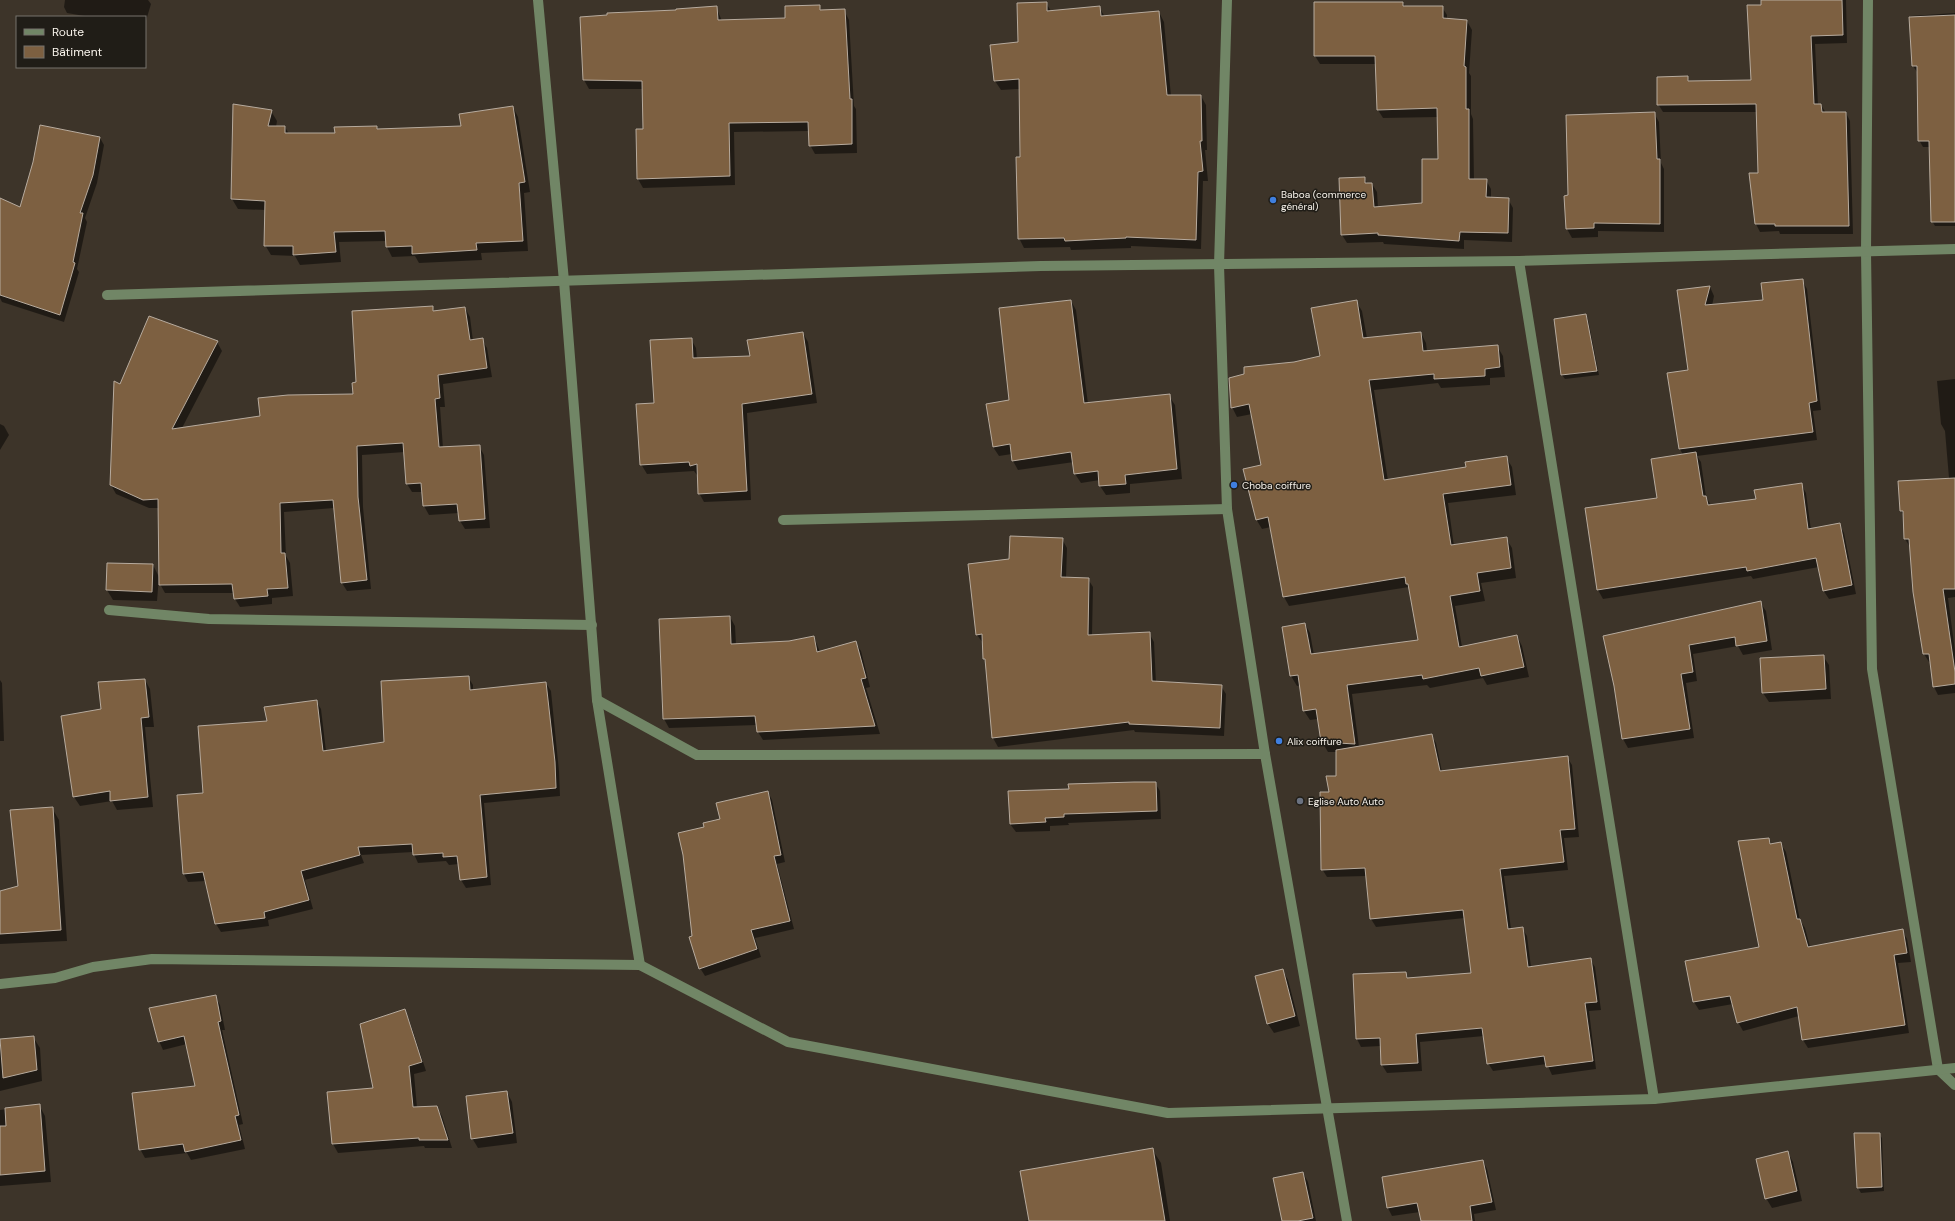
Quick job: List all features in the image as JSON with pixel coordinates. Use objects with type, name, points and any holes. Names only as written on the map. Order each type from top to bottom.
[{"type":"street","points":[[538,0],[564,281],[597,700],[640,965]]},
{"type":"street","points":[[1227,0],[1218,265],[1227,509],[1265,754],[1347,1221]]},
{"type":"street","points":[[1868,0],[1866,252],[1872,670],[1938,1069],[1955,1085]]},
{"type":"street","points":[[107,295],[1041,266],[1519,261],[1955,249]]},
{"type":"street","points":[[1519,261],[1654,1099]]},
{"type":"street","points":[[783,520],[1227,509]]},
{"type":"street","points":[[109,610],[209,619],[592,625]]},
{"type":"street","points":[[597,700],[697,755],[1265,754]]},
{"type":"street","points":[[0,984],[54,978],[93,967],[152,959],[640,965],[788,1042],[1168,1113],[1654,1099],[1955,1068]]},
{"type":"building","points":[[1761,0],[1842,0],[1843,35],[1811,36],[1814,104],[1821,104],[1822,112],[1846,112],[1849,226],[1775,226],[1775,224],[1755,224],[1749,173],[1758,173],[1756,104],[1657,105],[1657,77],[1688,76],[1688,81],[1751,80],[1747,5],[1761,5]]},
{"type":"building","points":[[1047,2],[1047,11],[1100,6],[1101,16],[1159,11],[1167,95],[1201,95],[1202,141],[1200,141],[1203,171],[1198,172],[1196,240],[1126,237],[1065,241],[1064,238],[1018,239],[1016,157],[1020,157],[1019,79],[994,81],[990,45],[1018,42],[1017,3]]},
{"type":"building","points":[[1314,2],[1403,2],[1403,6],[1443,6],[1443,18],[1467,20],[1464,66],[1466,67],[1466,109],[1469,109],[1469,179],[1487,179],[1486,197],[1509,198],[1508,233],[1460,232],[1459,241],[1378,235],[1378,233],[1341,235],[1339,178],[1365,177],[1365,183],[1372,183],[1374,207],[1422,203],[1422,159],[1438,159],[1437,108],[1377,110],[1375,56],[1314,56]]},
{"type":"building","points":[[820,5],[820,10],[845,9],[850,99],[852,99],[852,144],[809,146],[808,122],[729,123],[730,176],[637,179],[636,129],[643,129],[642,81],[583,80],[580,17],[607,15],[607,13],[676,10],[717,6],[718,20],[785,18],[785,6]]},
{"type":"building","points":[[1955,15],[1955,222],[1931,222],[1929,141],[1918,141],[1917,66],[1912,66],[1909,17]]},
{"type":"building","points":[[233,104],[272,110],[268,126],[285,126],[285,133],[335,133],[334,127],[377,126],[377,129],[461,126],[459,114],[513,106],[525,182],[519,183],[523,241],[476,243],[477,250],[412,254],[412,246],[386,247],[385,231],[334,232],[336,252],[293,255],[293,246],[264,246],[265,201],[231,199]]},
{"type":"building","points":[[1655,112],[1657,159],[1660,159],[1660,224],[1594,223],[1594,228],[1566,229],[1564,196],[1568,195],[1566,115]]},
{"type":"building","points":[[40,125],[100,137],[93,175],[80,213],[83,213],[73,262],[75,263],[60,315],[0,295],[0,198],[20,207],[33,162]]},
{"type":"building","points":[[1803,279],[1817,401],[1809,403],[1813,432],[1679,449],[1667,373],[1688,370],[1677,290],[1710,286],[1705,305],[1763,300],[1761,283]]},
{"type":"building","points":[[1071,300],[1084,403],[1170,394],[1177,469],[1125,475],[1126,484],[1099,486],[1098,471],[1074,474],[1071,452],[1012,461],[1010,444],[993,447],[986,404],[1009,400],[999,308]]},
{"type":"building","points":[[1357,300],[1363,338],[1421,332],[1423,351],[1498,345],[1500,367],[1485,369],[1485,376],[1434,379],[1434,374],[1369,380],[1384,480],[1466,467],[1465,462],[1507,456],[1511,485],[1443,494],[1451,545],[1507,537],[1511,568],[1477,573],[1480,591],[1450,596],[1459,647],[1517,635],[1524,667],[1481,676],[1479,668],[1423,679],[1422,675],[1347,685],[1355,744],[1321,742],[1316,709],[1303,711],[1298,675],[1290,676],[1282,627],[1305,623],[1311,654],[1418,640],[1408,584],[1406,584],[1405,577],[1283,597],[1268,517],[1256,520],[1243,469],[1261,465],[1249,404],[1231,408],[1229,378],[1244,374],[1244,367],[1294,362],[1320,356],[1311,308]]},
{"type":"building","points":[[433,306],[433,311],[465,307],[470,340],[483,338],[487,368],[438,375],[440,398],[435,399],[439,447],[480,445],[485,519],[459,521],[457,504],[423,506],[421,483],[406,484],[403,443],[357,446],[358,497],[367,580],[341,583],[333,500],[280,503],[281,553],[285,553],[288,588],[267,589],[268,596],[234,599],[232,584],[159,585],[158,499],[143,500],[110,485],[114,381],[120,384],[149,316],[218,341],[172,429],[260,416],[258,398],[288,395],[353,394],[352,383],[356,382],[352,311]]},
{"type":"building","points":[[1586,314],[1597,371],[1561,375],[1554,319]]},
{"type":"building","points":[[803,332],[812,394],[742,404],[747,491],[698,494],[697,464],[690,466],[689,462],[640,465],[636,404],[654,403],[650,340],[692,338],[693,358],[750,356],[747,340]]},
{"type":"building","points":[[1696,452],[1703,496],[1706,496],[1708,505],[1756,499],[1754,490],[1802,483],[1808,529],[1840,523],[1852,585],[1823,591],[1816,558],[1747,571],[1746,567],[1597,590],[1585,508],[1657,498],[1651,459]]},
{"type":"building","points":[[1955,478],[1955,589],[1943,589],[1955,672],[1955,684],[1933,687],[1929,654],[1923,654],[1913,592],[1909,539],[1904,539],[1903,511],[1900,511],[1898,481]]},
{"type":"building","points":[[1010,536],[1063,538],[1061,577],[1089,578],[1088,635],[1150,632],[1152,681],[1222,685],[1220,728],[1129,724],[1129,722],[992,738],[985,659],[983,659],[982,634],[976,635],[968,564],[1009,559]]},
{"type":"building","points":[[107,563],[153,564],[152,592],[106,590]]},
{"type":"building","points":[[1761,601],[1767,641],[1736,646],[1735,637],[1689,645],[1693,672],[1681,674],[1690,729],[1622,739],[1614,686],[1603,636]]},
{"type":"building","points":[[730,616],[731,644],[789,641],[814,636],[817,652],[856,641],[866,678],[861,679],[875,726],[757,732],[755,716],[663,719],[659,619]]},
{"type":"building","points":[[1824,655],[1826,689],[1762,693],[1760,658]]},
{"type":"building","points":[[469,676],[470,690],[546,682],[555,762],[556,788],[480,795],[487,877],[460,880],[457,856],[443,857],[443,853],[413,855],[412,844],[358,847],[360,855],[301,871],[309,900],[264,912],[265,918],[215,924],[203,872],[183,874],[177,795],[203,793],[198,726],[267,721],[264,707],[317,700],[323,751],[384,742],[381,681]]},
{"type":"building","points":[[145,679],[149,717],[141,718],[148,797],[110,801],[110,791],[73,797],[61,716],[101,709],[98,682]]},
{"type":"building","points":[[1432,734],[1440,771],[1568,756],[1575,829],[1560,830],[1564,862],[1500,869],[1508,929],[1523,927],[1528,967],[1591,958],[1597,1002],[1585,1003],[1593,1061],[1546,1067],[1544,1056],[1487,1064],[1482,1028],[1416,1034],[1418,1063],[1381,1065],[1380,1038],[1356,1039],[1353,974],[1406,972],[1407,978],[1471,973],[1463,910],[1370,919],[1365,868],[1321,870],[1320,792],[1329,792],[1326,776],[1336,776],[1336,750]]},
{"type":"building","points":[[1156,782],[1157,811],[1064,814],[1064,817],[1045,818],[1046,822],[1010,824],[1008,791],[1069,789],[1068,784]]},
{"type":"building","points":[[768,791],[781,855],[774,856],[790,921],[751,930],[757,949],[699,969],[689,937],[692,936],[683,855],[678,833],[704,827],[703,823],[720,819],[716,803]]},
{"type":"building","points":[[53,807],[61,930],[0,934],[0,891],[18,886],[10,810]]},
{"type":"building","points":[[1769,838],[1770,844],[1781,842],[1797,919],[1800,919],[1808,947],[1903,929],[1907,953],[1894,955],[1905,1025],[1802,1040],[1797,1007],[1737,1023],[1730,996],[1693,1002],[1685,961],[1759,947],[1738,841]]},
{"type":"building","points":[[1283,969],[1295,1016],[1267,1024],[1255,976]]},
{"type":"building","points":[[216,995],[221,1021],[218,1022],[239,1115],[235,1116],[241,1140],[185,1152],[183,1144],[139,1150],[132,1093],[195,1086],[184,1036],[158,1042],[149,1008]]},
{"type":"building","points":[[405,1009],[422,1062],[409,1066],[413,1107],[437,1106],[448,1140],[419,1140],[419,1138],[332,1144],[327,1092],[373,1088],[360,1024]]},
{"type":"building","points":[[34,1036],[37,1070],[3,1078],[0,1039]]},
{"type":"building","points":[[507,1091],[513,1133],[471,1139],[466,1096]]},
{"type":"building","points":[[40,1104],[45,1171],[0,1175],[0,1126],[6,1126],[5,1108]]},
{"type":"building","points":[[1854,1133],[1880,1133],[1882,1187],[1857,1188]]},
{"type":"building","points":[[1153,1148],[1165,1221],[1029,1221],[1020,1171]]},
{"type":"building","points":[[1788,1151],[1797,1191],[1765,1199],[1756,1159]]},
{"type":"building","points":[[1483,1160],[1492,1202],[1470,1206],[1472,1221],[1421,1221],[1417,1203],[1387,1208],[1382,1177]]},
{"type":"building","points":[[1303,1172],[1313,1218],[1298,1221],[1282,1221],[1273,1178]]},
{"type":"place","name":"Baboa (commerce général)","points":[[1273,200]]},
{"type":"place","name":"Choba coiffure","points":[[1234,485]]},
{"type":"place","name":"Alix coiffure","points":[[1279,741]]},
{"type":"place","name":"Eglise Auto Auto","points":[[1300,801]]}]
